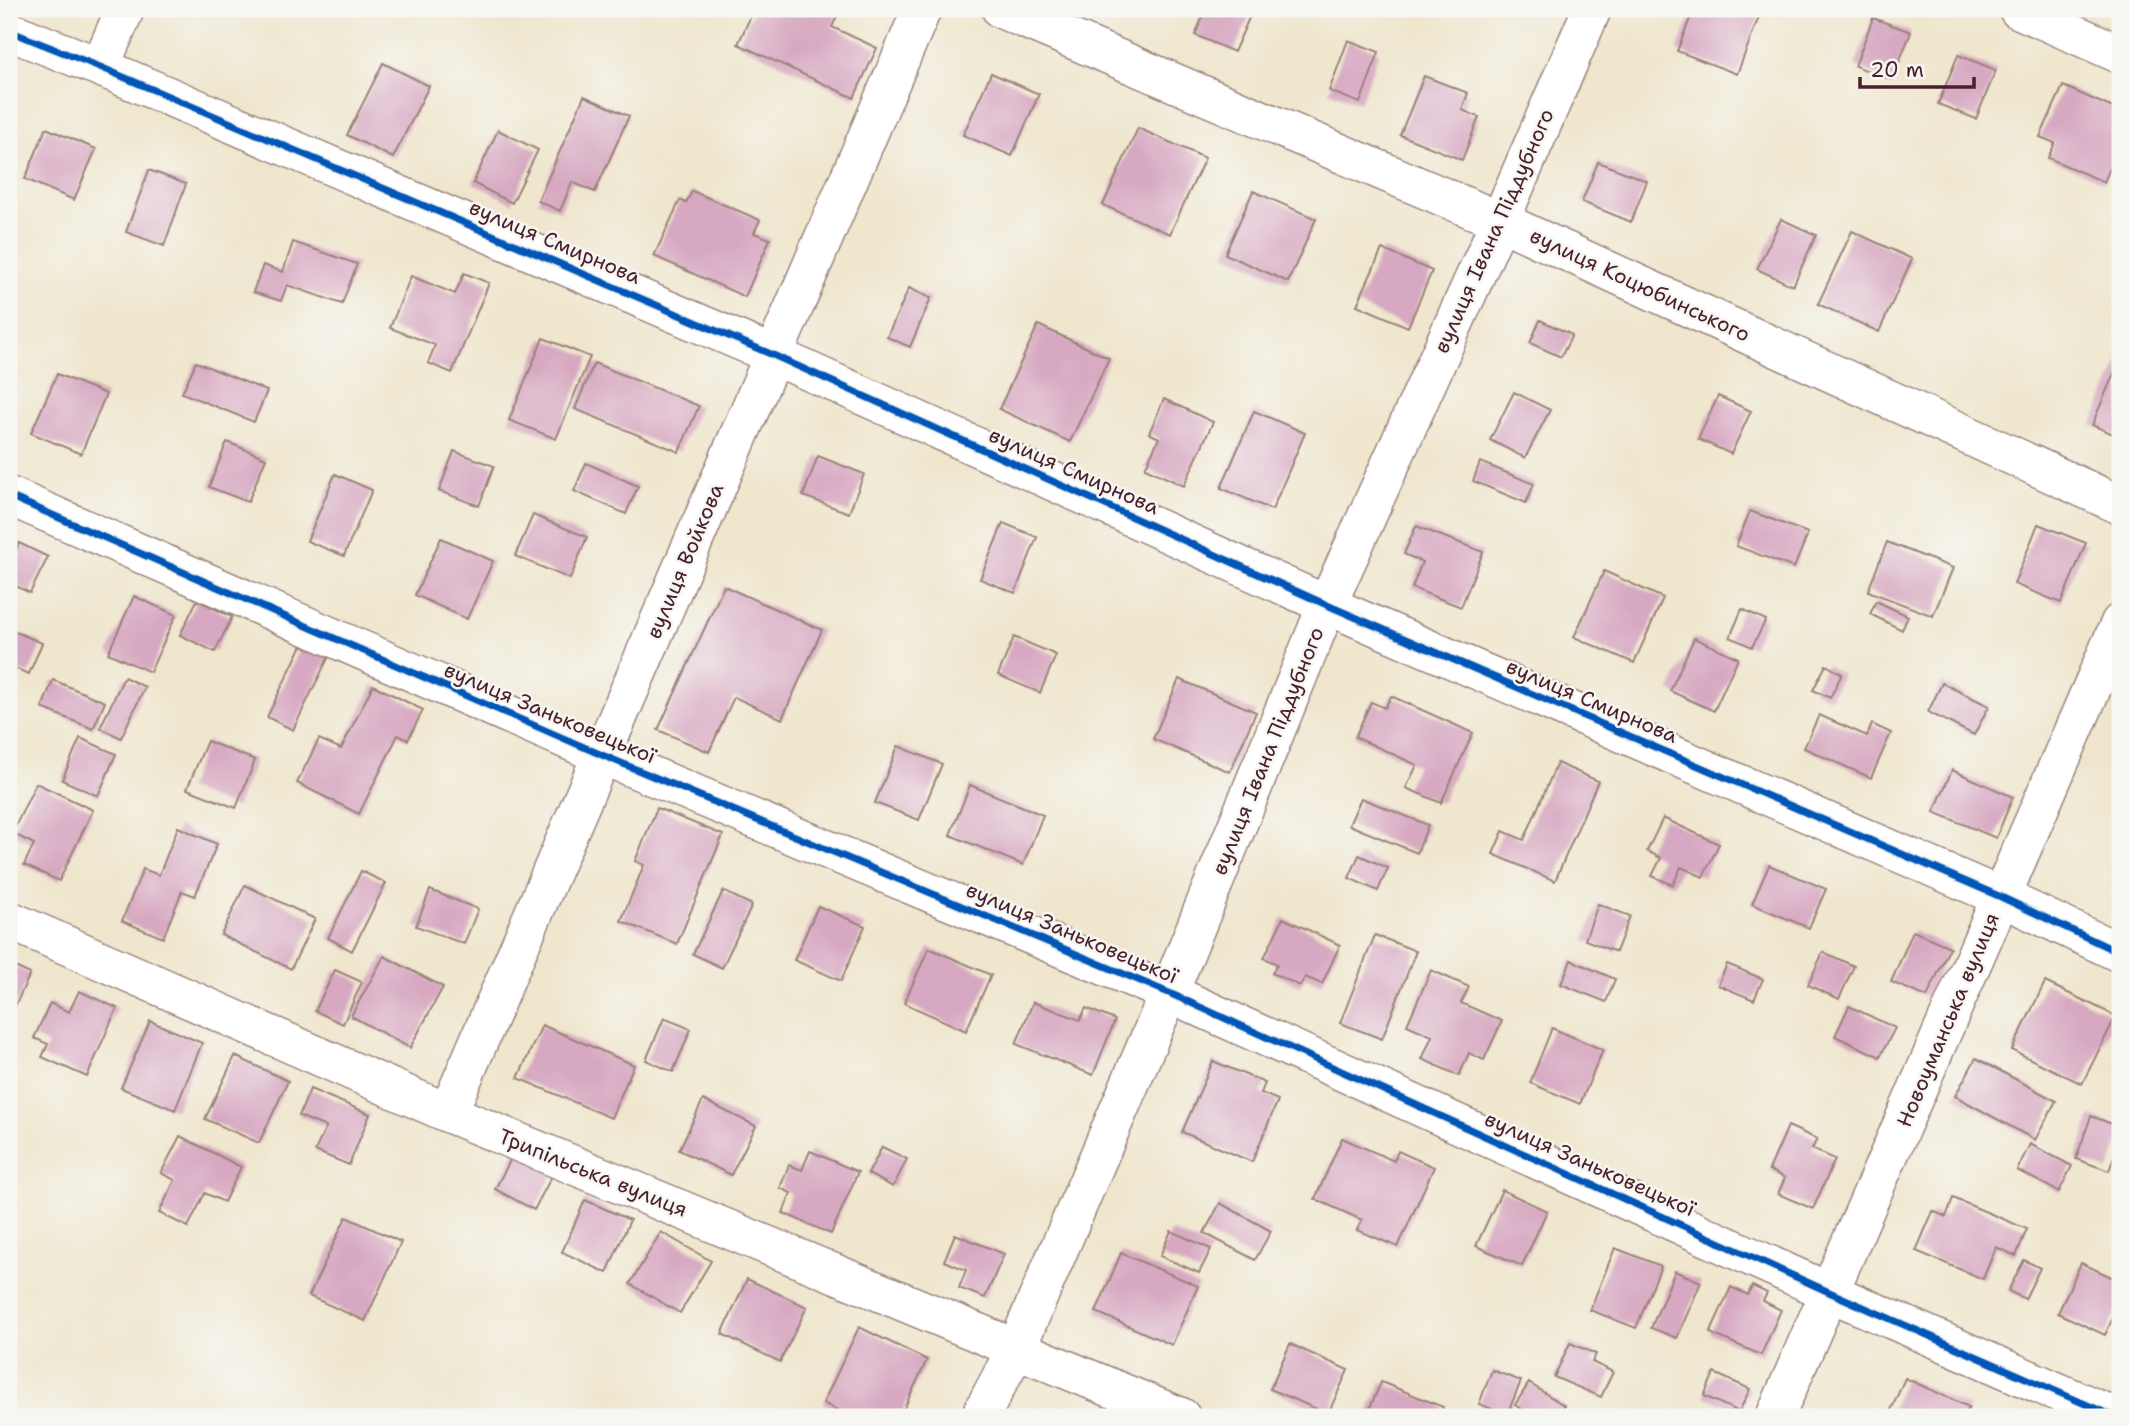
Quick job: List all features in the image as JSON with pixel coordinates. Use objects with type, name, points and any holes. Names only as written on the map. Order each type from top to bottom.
[{"type":"street","points":[[100,67],[125,9]]},
{"type":"street","name":"вулиця Войкова","points":[[448,1113],[922,9]]},
{"type":"street","name":"вулиця Коцюбинського","points":[[1001,9],[1500,221],[2120,505]]},
{"type":"street","name":"вулиця Івана Піддубного","points":[[980,1417],[1017,1347],[1169,993],[1327,605],[1592,9]]},
{"type":"street","points":[[2018,9],[2120,54]]},
{"type":"street","name":"вулиця Смирнова","points":[[9,31],[100,67],[774,355],[1327,605],[2001,897],[2120,953]]},
{"type":"street","name":"вулиця Заньковецької","points":[[9,496],[602,755],[1169,993],[1829,1292],[2115,1417]]},
{"type":"street","name":"Новоуманська вулиця","points":[[1775,1417],[2120,622]]},
{"type":"street","name":"Трипільська вулиця","points":[[9,919],[448,1113],[1181,1417]]},
{"type":"building","points":[[754,9],[792,9],[806,15],[809,9],[821,9],[837,16],[832,27],[877,48],[854,98],[738,44]]},
{"type":"building","points":[[1206,9],[1253,9],[1234,52],[1195,35]]},
{"type":"building","points":[[1694,9],[1747,9],[1760,14],[1737,74],[1677,51]]},
{"type":"building","points":[[1873,18],[1911,32],[1892,80],[1855,66]]},
{"type":"building","points":[[1348,40],[1379,52],[1360,103],[1329,91]]},
{"type":"building","points":[[1958,55],[1996,70],[1976,119],[1938,104]]},
{"type":"building","points":[[383,63],[429,86],[393,158],[347,135]]},
{"type":"building","points":[[991,73],[1039,94],[1012,156],[963,135]]},
{"type":"building","points":[[1424,76],[1468,93],[1462,110],[1479,117],[1462,160],[1400,135]]},
{"type":"building","points":[[2063,86],[2120,111],[2120,144],[2104,182],[2048,158],[2055,143],[2040,137]]},
{"type":"building","points":[[584,96],[629,116],[595,192],[572,182],[560,211],[538,201]]},
{"type":"building","points":[[46,128],[96,149],[74,200],[25,179]]},
{"type":"building","points":[[1138,128],[1205,158],[1170,234],[1103,205]]},
{"type":"building","points":[[498,130],[538,150],[512,203],[473,183]]},
{"type":"building","points":[[1598,162],[1647,181],[1631,222],[1582,202]]},
{"type":"building","points":[[149,170],[186,184],[164,246],[126,232]]},
{"type":"building","points":[[692,191],[760,220],[754,233],[770,239],[745,297],[654,256],[680,200],[686,203]]},
{"type":"building","points":[[1253,191],[1316,219],[1288,282],[1225,254]]},
{"type":"building","points":[[1781,219],[1816,235],[1793,286],[1757,269]]},
{"type":"building","points":[[1852,231],[1912,259],[1879,332],[1818,304]]},
{"type":"building","points":[[293,242],[357,264],[342,304],[287,285],[281,301],[253,292],[263,265],[283,272]]},
{"type":"building","points":[[1382,249],[1432,271],[1408,327],[1357,305]]},
{"type":"building","points":[[464,273],[489,283],[452,373],[428,363],[435,345],[390,328],[411,276],[455,294]]},
{"type":"building","points":[[909,288],[931,298],[910,347],[887,337]]},
{"type":"building","points":[[1540,320],[1572,335],[1561,357],[1530,343]]},
{"type":"building","points":[[1038,325],[1109,358],[1070,442],[999,409]]},
{"type":"building","points":[[543,338],[590,357],[556,439],[509,420]]},
{"type":"building","points":[[2120,359],[2120,437],[2092,425]]},
{"type":"building","points":[[196,362],[267,391],[254,422],[182,393]]},
{"type":"building","points":[[594,363],[699,406],[679,452],[575,409]]},
{"type":"building","points":[[57,374],[106,394],[81,454],[31,433]]},
{"type":"building","points":[[1514,392],[1550,410],[1525,458],[1490,440]]},
{"type":"building","points":[[1718,396],[1751,411],[1731,454],[1698,439]]},
{"type":"building","points":[[1164,399],[1213,422],[1184,486],[1145,468],[1159,438],[1149,433]]},
{"type":"building","points":[[1254,411],[1305,433],[1272,510],[1221,488]]},
{"type":"building","points":[[227,442],[266,458],[248,502],[209,487]]},
{"type":"building","points":[[454,451],[494,466],[479,506],[439,491]]},
{"type":"building","points":[[818,456],[864,474],[849,513],[803,496]]},
{"type":"building","points":[[1480,462],[1534,484],[1526,503],[1473,481]]},
{"type":"building","points":[[586,463],[638,486],[626,514],[574,491]]},
{"type":"building","points":[[335,474],[372,490],[344,556],[307,541]]},
{"type":"building","points":[[1750,511],[1808,533],[1794,568],[1736,546]]},
{"type":"building","points":[[533,515],[587,537],[570,579],[515,556]]},
{"type":"building","points":[[1003,523],[1037,537],[1015,593],[980,579]]},
{"type":"building","points":[[2038,524],[2086,543],[2061,603],[2014,584]]},
{"type":"building","points":[[1416,526],[1483,552],[1461,607],[1412,588],[1422,562],[1404,554]]},
{"type":"building","points":[[441,538],[493,561],[467,619],[415,595]]},
{"type":"building","points":[[1887,542],[1953,568],[1933,616],[1868,591]]},
{"type":"building","points":[[19,543],[48,557],[30,593],[9,583],[9,565]]},
{"type":"building","points":[[1604,571],[1663,598],[1634,663],[1574,637]]},
{"type":"building","points":[[724,586],[822,630],[782,719],[734,697],[709,752],[658,730]]},
{"type":"building","points":[[134,596],[176,615],[150,672],[108,653]]},
{"type":"building","points":[[197,600],[232,617],[215,652],[180,635]]},
{"type":"building","points":[[1876,601],[1908,616],[1902,630],[1870,614]]},
{"type":"building","points":[[1742,609],[1766,620],[1752,647],[1730,637]]},
{"type":"building","points":[[9,629],[42,643],[29,674],[9,666]]},
{"type":"building","points":[[1014,637],[1056,655],[1040,693],[998,675]]},
{"type":"building","points":[[1694,638],[1738,658],[1714,711],[1670,691]]},
{"type":"building","points":[[304,641],[330,654],[293,730],[267,717]]},
{"type":"building","points":[[1826,665],[1842,674],[1830,698],[1813,690]]},
{"type":"building","points":[[124,677],[145,687],[121,738],[100,728]]},
{"type":"building","points":[[1179,679],[1256,712],[1230,772],[1153,739]]},
{"type":"building","points":[[53,680],[105,702],[93,729],[42,708]]},
{"type":"building","points":[[1942,683],[1989,706],[1974,735],[1928,712]]},
{"type":"building","points":[[373,685],[423,710],[408,740],[398,735],[359,814],[297,783],[319,739],[341,749]]},
{"type":"building","points":[[1391,696],[1473,733],[1441,803],[1406,788],[1417,765],[1355,737],[1371,702],[1385,708]]},
{"type":"building","points":[[1819,715],[1867,736],[1872,724],[1891,733],[1871,778],[1804,748]]},
{"type":"building","points":[[80,738],[116,754],[98,796],[62,780]]},
{"type":"building","points":[[207,741],[255,760],[236,808],[187,789]]},
{"type":"building","points":[[898,746],[942,764],[919,820],[875,803]]},
{"type":"building","points":[[1557,763],[1598,781],[1555,881],[1493,854],[1503,831],[1524,840]]},
{"type":"building","points":[[1952,770],[2013,797],[1996,838],[1934,812]]},
{"type":"building","points":[[36,783],[93,810],[59,881],[24,865],[34,844],[12,833]]},
{"type":"building","points":[[970,785],[1043,815],[1023,865],[950,835]]},
{"type":"building","points":[[1361,798],[1428,825],[1417,853],[1349,825]]},
{"type":"building","points":[[657,808],[723,835],[677,944],[621,921],[644,865],[635,861]]},
{"type":"building","points":[[1663,818],[1719,844],[1703,877],[1681,867],[1673,885],[1652,876],[1661,858],[1647,851]]},
{"type":"building","points":[[178,827],[217,844],[195,896],[182,891],[163,938],[122,921],[143,869],[159,875]]},
{"type":"building","points":[[1359,855],[1388,868],[1378,891],[1349,878]]},
{"type":"building","points":[[1769,865],[1826,889],[1809,928],[1752,904]]},
{"type":"building","points":[[361,871],[386,883],[352,951],[328,938]]},
{"type":"building","points":[[245,885],[315,919],[291,969],[221,935]]},
{"type":"building","points":[[430,890],[478,909],[464,944],[416,926]]},
{"type":"building","points":[[723,891],[752,905],[722,968],[693,954]]},
{"type":"building","points":[[1598,904],[1630,916],[1616,952],[1585,940]]},
{"type":"building","points":[[818,906],[865,926],[841,981],[794,960]]},
{"type":"building","points":[[1283,918],[1340,945],[1322,984],[1305,977],[1300,986],[1272,973],[1277,964],[1264,958]]},
{"type":"building","points":[[1913,931],[1950,947],[1927,997],[1891,982]]},
{"type":"building","points":[[1375,935],[1416,951],[1382,1039],[1340,1023]]},
{"type":"building","points":[[929,948],[991,975],[966,1031],[904,1003]]},
{"type":"building","points":[[1823,952],[1854,966],[1839,999],[1808,985]]},
{"type":"building","points":[[384,956],[443,987],[410,1048],[351,1016]]},
{"type":"building","points":[[1571,960],[1615,979],[1606,1002],[1561,984]]},
{"type":"building","points":[[9,964],[30,974],[9,1019]]},
{"type":"building","points":[[1727,964],[1763,979],[1754,1000],[1718,985]]},
{"type":"building","points":[[335,970],[362,982],[343,1024],[315,1011]]},
{"type":"building","points":[[1431,970],[1469,987],[1461,1003],[1502,1021],[1484,1060],[1469,1053],[1459,1076],[1422,1059],[1432,1036],[1407,1025]]},
{"type":"building","points":[[2045,982],[2116,1016],[2082,1084],[2012,1050]]},
{"type":"building","points":[[79,991],[117,1008],[87,1077],[42,1057],[48,1044],[34,1038],[50,1003],[69,1012]]},
{"type":"building","points":[[1033,1002],[1080,1020],[1086,1008],[1115,1020],[1093,1075],[1016,1044]]},
{"type":"building","points":[[1849,1006],[1895,1028],[1880,1057],[1835,1036]]},
{"type":"building","points":[[664,1018],[691,1029],[673,1072],[646,1060]]},
{"type":"building","points":[[150,1021],[202,1043],[175,1110],[121,1088]]},
{"type":"building","points":[[542,1025],[634,1065],[611,1118],[518,1078]]},
{"type":"building","points":[[1552,1028],[1603,1050],[1580,1104],[1530,1083]]},
{"type":"building","points":[[235,1056],[288,1081],[259,1143],[205,1119]]},
{"type":"building","points":[[1976,1058],[2056,1101],[2035,1140],[1955,1096]]},
{"type":"building","points":[[1213,1061],[1265,1083],[1261,1093],[1278,1100],[1252,1162],[1182,1132]]},
{"type":"building","points":[[310,1089],[370,1114],[349,1165],[315,1151],[326,1127],[299,1116]]},
{"type":"building","points":[[703,1100],[756,1126],[731,1175],[679,1150]]},
{"type":"building","points":[[2091,1116],[2120,1127],[2120,1139],[2109,1171],[2076,1159]]},
{"type":"building","points":[[1788,1126],[1817,1139],[1812,1149],[1835,1159],[1813,1209],[1778,1194],[1785,1178],[1769,1170]]},
{"type":"building","points":[[180,1136],[241,1167],[224,1202],[205,1193],[188,1227],[159,1213],[175,1180],[161,1173]]},
{"type":"building","points":[[1342,1138],[1394,1161],[1398,1151],[1434,1167],[1398,1247],[1357,1230],[1362,1220],[1315,1199]]},
{"type":"building","points":[[2030,1144],[2072,1166],[2059,1192],[2017,1170]]},
{"type":"building","points":[[882,1147],[907,1159],[893,1187],[868,1174]]},
{"type":"building","points":[[515,1151],[554,1172],[534,1210],[495,1189]]},
{"type":"building","points":[[810,1151],[858,1172],[831,1234],[783,1213],[791,1193],[780,1188],[789,1165],[802,1170]]},
{"type":"building","points":[[1502,1190],[1547,1211],[1522,1266],[1476,1246]]},
{"type":"building","points":[[1953,1198],[2027,1229],[2016,1256],[1996,1247],[1983,1279],[1916,1251],[1933,1211],[1946,1217]]},
{"type":"building","points":[[585,1200],[630,1220],[607,1273],[562,1252]]},
{"type":"building","points":[[1220,1203],[1271,1231],[1255,1260],[1204,1233]]},
{"type":"building","points":[[346,1217],[401,1242],[365,1321],[309,1296]]},
{"type":"building","points":[[1171,1231],[1211,1249],[1199,1273],[1160,1256]]},
{"type":"building","points":[[661,1232],[711,1261],[680,1313],[630,1284]]},
{"type":"building","points":[[955,1234],[1004,1254],[985,1298],[959,1288],[966,1270],[944,1261]]},
{"type":"building","points":[[1615,1248],[1661,1266],[1636,1328],[1590,1310]]},
{"type":"building","points":[[1121,1253],[1198,1286],[1172,1345],[1096,1312]]},
{"type":"building","points":[[2024,1260],[2040,1268],[2025,1299],[2008,1291]]},
{"type":"building","points":[[2081,1263],[2120,1281],[2120,1303],[2105,1335],[2058,1313]]},
{"type":"building","points":[[1675,1271],[1701,1282],[1677,1338],[1651,1328]]},
{"type":"building","points":[[747,1279],[807,1307],[780,1362],[722,1334]]},
{"type":"building","points":[[1752,1286],[1767,1293],[1763,1301],[1781,1310],[1761,1355],[1710,1333],[1731,1287],[1748,1295]]},
{"type":"building","points":[[859,1327],[927,1360],[900,1417],[851,1417],[823,1403]]},
{"type":"building","points":[[1570,1343],[1596,1354],[1592,1362],[1613,1372],[1601,1397],[1554,1377]]},
{"type":"building","points":[[1290,1344],[1348,1370],[1328,1414],[1270,1389]]},
{"type":"building","points":[[1492,1370],[1521,1381],[1507,1415],[1479,1404]]},
{"type":"building","points":[[1714,1373],[1750,1389],[1739,1412],[1704,1396]]},
{"type":"building","points":[[1905,1378],[1969,1407],[1964,1417],[1888,1417]]},
{"type":"building","points":[[1381,1382],[1443,1407],[1439,1417],[1366,1417]]},
{"type":"building","points":[[1529,1383],[1565,1406],[1558,1417],[1534,1417],[1515,1405]]},
{"type":"building","points":[[1057,1409],[1077,1417],[1053,1417]]},
{"type":"cycle path","points":[[9,31],[100,67],[773,355],[1327,605],[2001,897],[2120,953]]},
{"type":"cycle path","points":[[9,496],[602,755],[1169,993],[1829,1292],[2115,1417]]}]
